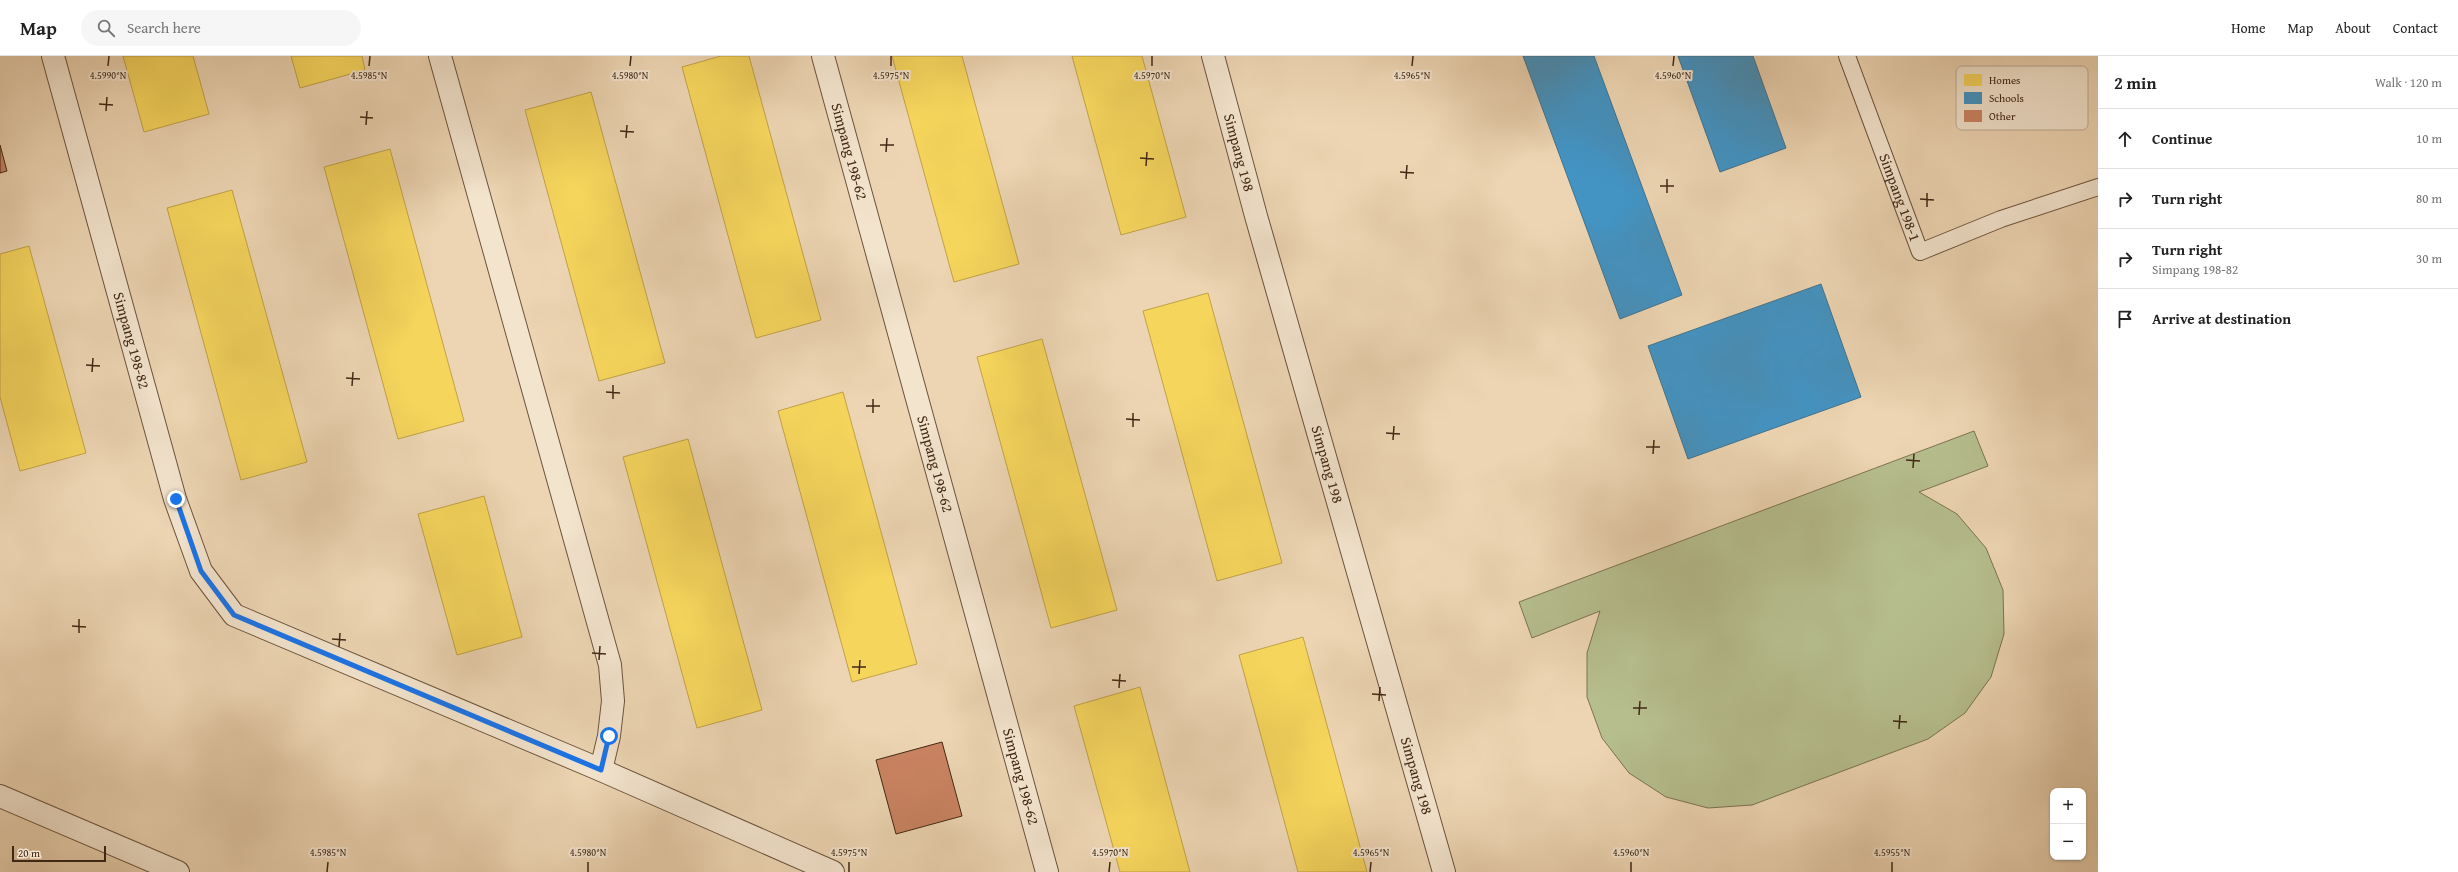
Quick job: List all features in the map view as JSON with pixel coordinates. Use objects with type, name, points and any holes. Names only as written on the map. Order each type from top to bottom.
[{"type":"street","name":"Simpang 198-82","points":[[53,56],[176,499],[201,571],[234,615],[601,770]]},
{"type":"street","points":[[440,56],[610,665],[613,701],[609,736],[601,770],[833,872]]},
{"type":"street","name":"Simpang 198-62","points":[[823,56],[1047,872]]},
{"type":"street","name":"Simpang 198","points":[[1213,56],[1256,216],[1444,872]]},
{"type":"street","points":[[0,796],[178,872]]},
{"type":"lane","name":"Simpang 198-1","points":[[1847,56],[1920,252],[2000,219],[2098,187]]},
{"type":"green space","points":[[1974,431],[1988,466],[1919,492],[1957,514],[1986,548],[2003,590],[2004,634],[1991,677],[1965,713],[1928,739],[1752,805],[1708,808],[1666,797],[1629,773],[1602,738],[1587,697],[1587,653],[1600,611],[1532,638],[1519,602]]},
{"type":"building: Homes","points":[[123,56],[193,56],[209,114],[144,132]]},
{"type":"building: Homes","points":[[291,56],[362,56],[365,70],[300,88]]},
{"type":"building: Homes","points":[[721,56],[749,56],[821,320],[756,338],[682,67]]},
{"type":"building: Homes","points":[[892,56],[962,56],[1019,264],[954,282]]},
{"type":"building: Homes","points":[[1072,56],[1142,56],[1186,217],[1121,235]]},
{"type":"building: Homes","points":[[591,92],[665,363],[599,381],[525,110]]},
{"type":"building: Homes","points":[[390,149],[464,421],[398,439],[324,167]]},
{"type":"building: Homes","points":[[232,190],[307,462],[241,480],[167,208]]},
{"type":"building: Homes","points":[[29,246],[86,453],[20,471],[0,397],[0,254]]},
{"type":"building: Homes","points":[[1208,293],[1282,563],[1217,581],[1143,311]]},
{"type":"building: Homes","points":[[1042,339],[1117,610],[1051,628],[977,357]]},
{"type":"building: Homes","points":[[843,392],[917,664],[852,682],[778,411]]},
{"type":"building: Homes","points":[[688,439],[762,710],[697,728],[623,457]]},
{"type":"building: Homes","points":[[484,496],[522,637],[457,655],[418,514]]},
{"type":"building: Homes","points":[[1303,637],[1367,872],[1298,872],[1239,655]]},
{"type":"building: Homes","points":[[1140,687],[1190,872],[1120,872],[1074,706]]},
{"type":"building: Schools","points":[[1523,56],[1594,56],[1682,295],[1620,319]]},
{"type":"building: Schools","points":[[1678,56],[1753,56],[1786,148],[1720,172]]},
{"type":"building: Schools","points":[[1821,284],[1861,397],[1688,459],[1648,346]]},
{"type":"building: Other","points":[[0,145],[7,171],[0,173]]},
{"type":"building: Other","points":[[942,742],[962,816],[896,834],[876,760]]},
{"type":"route","points":[[176,499],[201,571],[234,615],[601,770],[609,736]]}]
